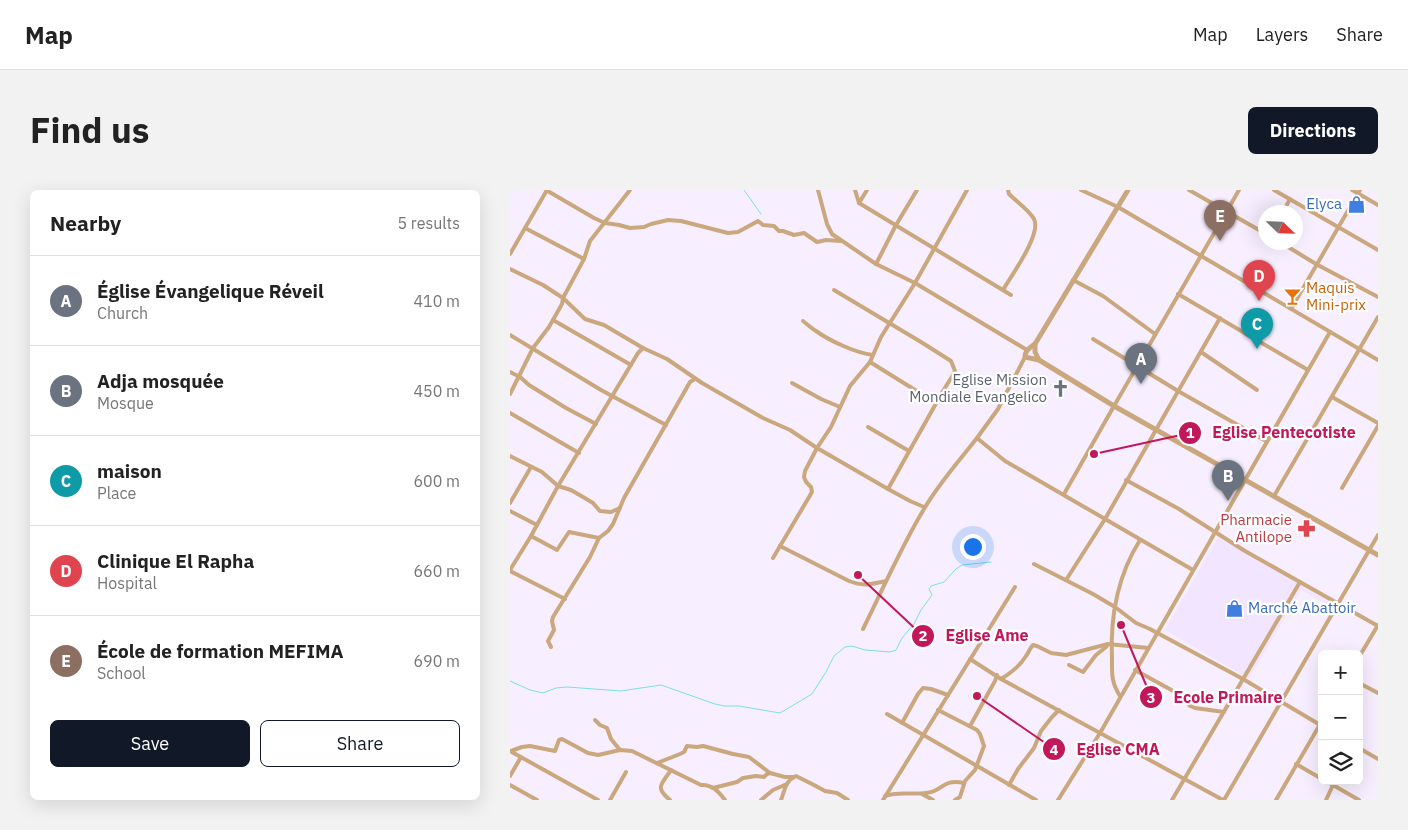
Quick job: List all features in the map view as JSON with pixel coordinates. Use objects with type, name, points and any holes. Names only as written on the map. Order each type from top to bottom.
[{"type":"street","points":[[510,254],[547,190],[605,223],[644,228],[661,220],[668,220],[680,221],[728,233],[738,232],[758,221],[763,225],[774,226],[779,231],[794,235],[804,233],[817,242],[826,240],[841,241]]},
{"type":"street","points":[[510,394],[533,348],[562,304],[563,298],[584,260],[590,241],[630,190]]},
{"type":"street","points":[[818,190],[828,229],[841,241],[876,264],[915,283],[1027,350]]},
{"type":"street","points":[[855,190],[858,203],[1011,295]]},
{"type":"street","points":[[858,203],[867,190]]},
{"type":"street","points":[[876,264],[917,190]]},
{"type":"street","points":[[774,558],[812,492],[804,477],[805,471],[817,448],[829,431],[850,386],[870,362],[881,337],[915,283],[967,190]]},
{"type":"street","points":[[1003,290],[1033,239],[1036,229],[1036,223],[1033,218],[1009,194],[1008,190]]},
{"type":"street","points":[[1081,190],[1118,208],[1378,360]]},
{"type":"street","points":[[863,629],[924,507],[998,408],[1027,350],[1035,344],[1128,190]]},
{"type":"street","points":[[1189,190],[1258,230]]},
{"type":"street","points":[[1064,494],[1239,190]]},
{"type":"street","points":[[1274,190],[1378,250]]},
{"type":"street","points":[[1352,190],[1359,192],[1378,205]]},
{"type":"street","points":[[1291,308],[1359,192]]},
{"type":"street","points":[[1286,205],[1290,199]]},
{"type":"street","points":[[525,228],[584,260]]},
{"type":"street","points":[[1293,250],[1378,297]]},
{"type":"street","points":[[510,269],[543,285],[563,298],[585,318],[604,325],[643,348],[667,359],[695,378],[763,418],[790,430],[888,489],[924,507]]},
{"type":"street","points":[[1073,280],[1103,296],[1156,334]]},
{"type":"street","points":[[834,290],[927,345],[953,364],[953,376],[888,489]]},
{"type":"street","points":[[1178,294],[1308,370]]},
{"type":"street","points":[[1274,496],[1378,317]]},
{"type":"street","points":[[1066,580],[1104,519],[1220,318]]},
{"type":"street","points":[[553,320],[631,365]]},
{"type":"street","points":[[803,321],[816,331],[837,342],[859,352],[873,355]]},
{"type":"street","points":[[1058,800],[1100,733],[1330,332]]},
{"type":"street","points":[[510,334],[601,390],[666,425]]},
{"type":"street","points":[[1093,339],[1178,391],[1266,441]]},
{"type":"street","points":[[1035,344],[1035,352],[1039,360]]},
{"type":"street","points":[[565,599],[510,570],[612,395],[643,348]]},
{"type":"street","points":[[1201,352],[1257,390]]},
{"type":"street","points":[[1025,357],[1039,360],[1114,406],[1378,555]]},
{"type":"street","points":[[870,362],[936,403]]},
{"type":"street","points":[[510,372],[555,401],[596,424]]},
{"type":"street","points":[[551,647],[548,641],[554,630],[552,619],[590,557],[599,538],[613,524],[640,469],[690,382],[695,378]]},
{"type":"street","points":[[792,383],[820,399],[840,407]]},
{"type":"street","points":[[1332,397],[1378,425],[1342,488]]},
{"type":"street","points":[[510,413],[579,453]]},
{"type":"street","points":[[868,427],[909,451]]},
{"type":"street","points":[[977,438],[1005,461],[1193,570]]},
{"type":"street","points":[[510,456],[542,472],[558,486],[571,490],[593,503],[600,511],[611,512],[620,508]]},
{"type":"street","points":[[510,503],[531,467]]},
{"type":"street","points":[[1126,480],[1179,509],[1245,551],[1378,626],[1363,650]]},
{"type":"street","points":[[510,511],[537,525]]},
{"type":"street","points":[[531,536],[557,550],[568,532],[599,538]]},
{"type":"street","points":[[970,659],[999,677],[1224,800],[1378,535]]},
{"type":"street","points":[[1120,696],[1113,684],[1109,644],[1117,595],[1129,560],[1140,540]]},
{"type":"street","points":[[780,546],[860,585],[887,581]]},
{"type":"street","points":[[1034,564],[1115,607],[1136,623],[1243,679],[1318,722]]},
{"type":"street","points":[[1172,800],[1300,582]]},
{"type":"street","points":[[884,798],[1015,587]]},
{"type":"street","points":[[1069,665],[1083,672],[1096,655],[1109,644]]},
{"type":"street","points":[[970,726],[999,677],[1011,674],[1026,657],[1033,645],[1052,653],[1066,655],[1109,644],[1148,648]]},
{"type":"street","points":[[1135,670],[1178,694],[1190,706],[1224,712]]},
{"type":"street","points":[[1363,685],[1378,694]]},
{"type":"street","points":[[902,723],[923,688],[948,695]]},
{"type":"street","points":[[938,710],[979,732],[983,742],[983,750],[974,771],[966,779],[960,797],[955,800]]},
{"type":"street","points":[[1009,785],[1018,769],[1034,748],[1042,731],[1059,710]]},
{"type":"street","points":[[887,714],[1036,800]]},
{"type":"street","points":[[595,720],[607,728],[611,739],[620,750]]},
{"type":"street","points":[[1276,800],[1318,729]]},
{"type":"street","points":[[510,751],[530,746],[555,751],[559,740],[562,739],[594,755],[603,755],[620,750],[632,751],[700,785],[713,788],[725,800]]},
{"type":"street","points":[[657,763],[684,752],[688,746],[704,746],[749,757],[770,773],[798,777],[825,791],[837,793],[848,800]]},
{"type":"street","points":[[1363,750],[1378,758]]},
{"type":"street","points":[[510,751],[598,800]]},
{"type":"street","points":[[510,776],[521,757]]},
{"type":"street","points":[[1296,764],[1318,777]]},
{"type":"street","points":[[670,800],[661,792],[660,788],[662,782],[672,770]]},
{"type":"street","points":[[610,800],[626,772]]},
{"type":"street","points":[[713,788],[736,782],[743,778],[764,777],[770,773]]},
{"type":"street","points":[[761,800],[786,784],[793,777]]},
{"type":"street","points":[[884,798],[894,793],[910,794],[934,791],[954,781],[964,783]]},
{"type":"street","points":[[781,800],[786,784]]},
{"type":"street","points":[[510,785],[535,800]]},
{"type":"street","points":[[1326,800],[1333,785],[1359,800]]},
{"type":"street","points":[[922,793],[934,800]]},
{"type":"shaded area","points":[[1218,537],[1332,603],[1331,607],[1301,590],[1249,679],[1165,630]]},
{"type":"waterway","points":[[744,190],[761,214]]},
{"type":"waterway","points":[[510,681],[530,690],[543,693],[556,688],[567,687],[621,691],[661,685],[715,704],[780,713],[812,694],[834,656],[845,647],[852,646],[865,650],[890,652],[896,650],[902,638],[914,624],[932,595],[929,589],[931,586],[944,582],[962,565],[991,562]]},
{"type":"place","name":"Elyca","points":[[1356,204]]},
{"type":"place","name":"École de formation MEFIMA","points":[[1220,241]]},
{"type":"place","name":"Maquis Mini-prix","points":[[1292,297]]},
{"type":"place","name":"Clinique El Rapha","points":[[1259,301]]},
{"type":"place","name":"maison","points":[[1257,349]]},
{"type":"place","name":"Église Évangelique Réveil","points":[[1141,384]]},
{"type":"place","name":"Eglise Mission Mondiale Evangelico","points":[[1061,389]]},
{"type":"place","name":"Eglise Pentecotiste","points":[[1094,454]]},
{"type":"place","name":"Adja mosquée","points":[[1228,501]]},
{"type":"place","name":"Pharmacie Antilope","points":[[1306,529]]},
{"type":"place","name":"Eglise Ame","points":[[858,575]]},
{"type":"place","name":"Marché Abattoir","points":[[1234,608]]},
{"type":"place","name":"Ecole Primaire","points":[[1121,625]]},
{"type":"place","name":"Eglise CMA","points":[[977,696]]}]
